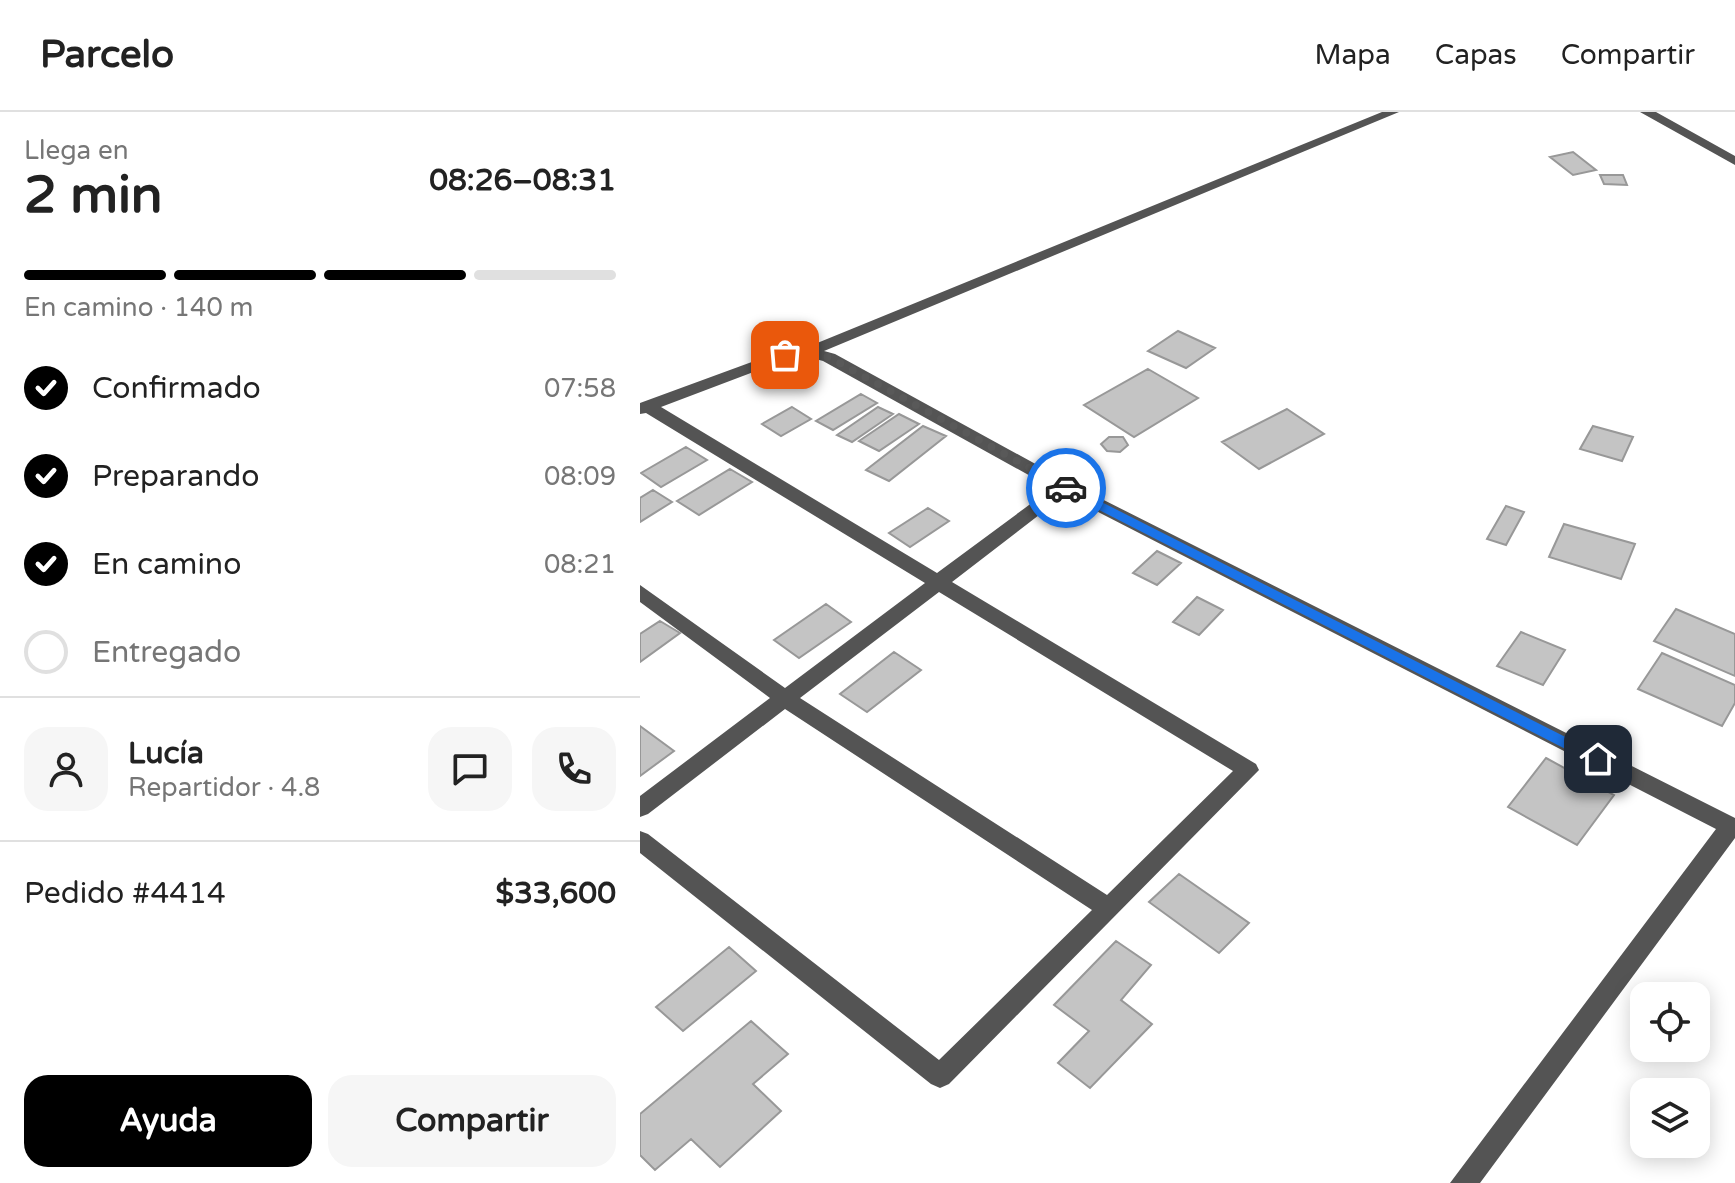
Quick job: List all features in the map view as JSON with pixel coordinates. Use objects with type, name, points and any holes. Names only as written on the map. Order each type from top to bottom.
[{"type":"street","points":[[643,408],[785,355],[808,352],[1393,112]]},
{"type":"street","points":[[1646,112],[1735,161]]},
{"type":"street","points":[[808,352],[829,357],[1064,487],[1733,827],[1464,1183]]},
{"type":"street","points":[[640,840],[940,1076],[1248,770],[643,408]]},
{"type":"street","points":[[640,808],[1064,487]]},
{"type":"street","points":[[640,592],[784,698],[1109,909]]},
{"type":"building","points":[[1573,152],[1596,170],[1573,175],[1550,157]]},
{"type":"building","points":[[1600,175],[1623,175],[1627,185],[1604,184]]},
{"type":"building","points":[[1178,331],[1215,348],[1186,368],[1148,351]]},
{"type":"building","points":[[1148,369],[1198,398],[1134,437],[1084,405]]},
{"type":"building","points":[[861,394],[877,403],[833,430],[816,421]]},
{"type":"building","points":[[792,407],[811,419],[781,436],[762,424]]},
{"type":"building","points":[[878,407],[893,414],[852,442],[837,435]]},
{"type":"building","points":[[1287,409],[1324,434],[1259,469],[1222,442]]},
{"type":"building","points":[[899,414],[919,424],[879,451],[859,441]]},
{"type":"building","points":[[923,426],[946,436],[889,481],[866,470]]},
{"type":"building","points":[[1593,426],[1633,437],[1622,461],[1580,449]]},
{"type":"building","points":[[1109,437],[1123,437],[1128,445],[1120,452],[1107,451],[1101,444]]},
{"type":"building","points":[[686,447],[707,460],[661,487],[641,473]]},
{"type":"building","points":[[730,469],[752,482],[699,515],[677,501]]},
{"type":"building","points":[[653,490],[672,502],[640,522],[640,498]]},
{"type":"building","points":[[1506,506],[1524,512],[1506,545],[1487,539]]},
{"type":"building","points":[[928,508],[949,521],[910,547],[889,533]]},
{"type":"building","points":[[1564,524],[1635,544],[1621,579],[1549,557]]},
{"type":"building","points":[[1157,551],[1181,563],[1157,585],[1133,573]]},
{"type":"building","points":[[1197,597],[1223,610],[1199,635],[1173,622]]},
{"type":"building","points":[[826,604],[851,622],[799,658],[774,640]]},
{"type":"building","points":[[1676,609],[1735,634],[1735,676],[1654,641]]},
{"type":"building","points":[[660,621],[680,633],[640,662],[640,634]]},
{"type":"building","points":[[1521,632],[1565,650],[1543,685],[1497,666]]},
{"type":"building","points":[[894,652],[921,670],[867,712],[840,694]]},
{"type":"building","points":[[1662,653],[1735,685],[1735,703],[1722,726],[1638,689]]},
{"type":"building","points":[[640,726],[674,751],[640,776]]},
{"type":"building","points":[[1546,758],[1614,795],[1577,845],[1508,807]]},
{"type":"building","points":[[1179,874],[1249,923],[1219,953],[1149,902]]},
{"type":"building","points":[[1116,941],[1151,965],[1121,1000],[1152,1024],[1090,1088],[1058,1063],[1089,1031],[1054,1005]]},
{"type":"building","points":[[729,947],[756,971],[683,1031],[656,1007]]},
{"type":"building","points":[[751,1021],[788,1054],[753,1084],[781,1111],[720,1167],[691,1139],[655,1170],[640,1155],[640,1114]]},
{"type":"way so far","points":[[785,355],[808,352],[829,357],[1066,488]]},
{"type":"route","points":[[1066,488],[1598,759]]}]
